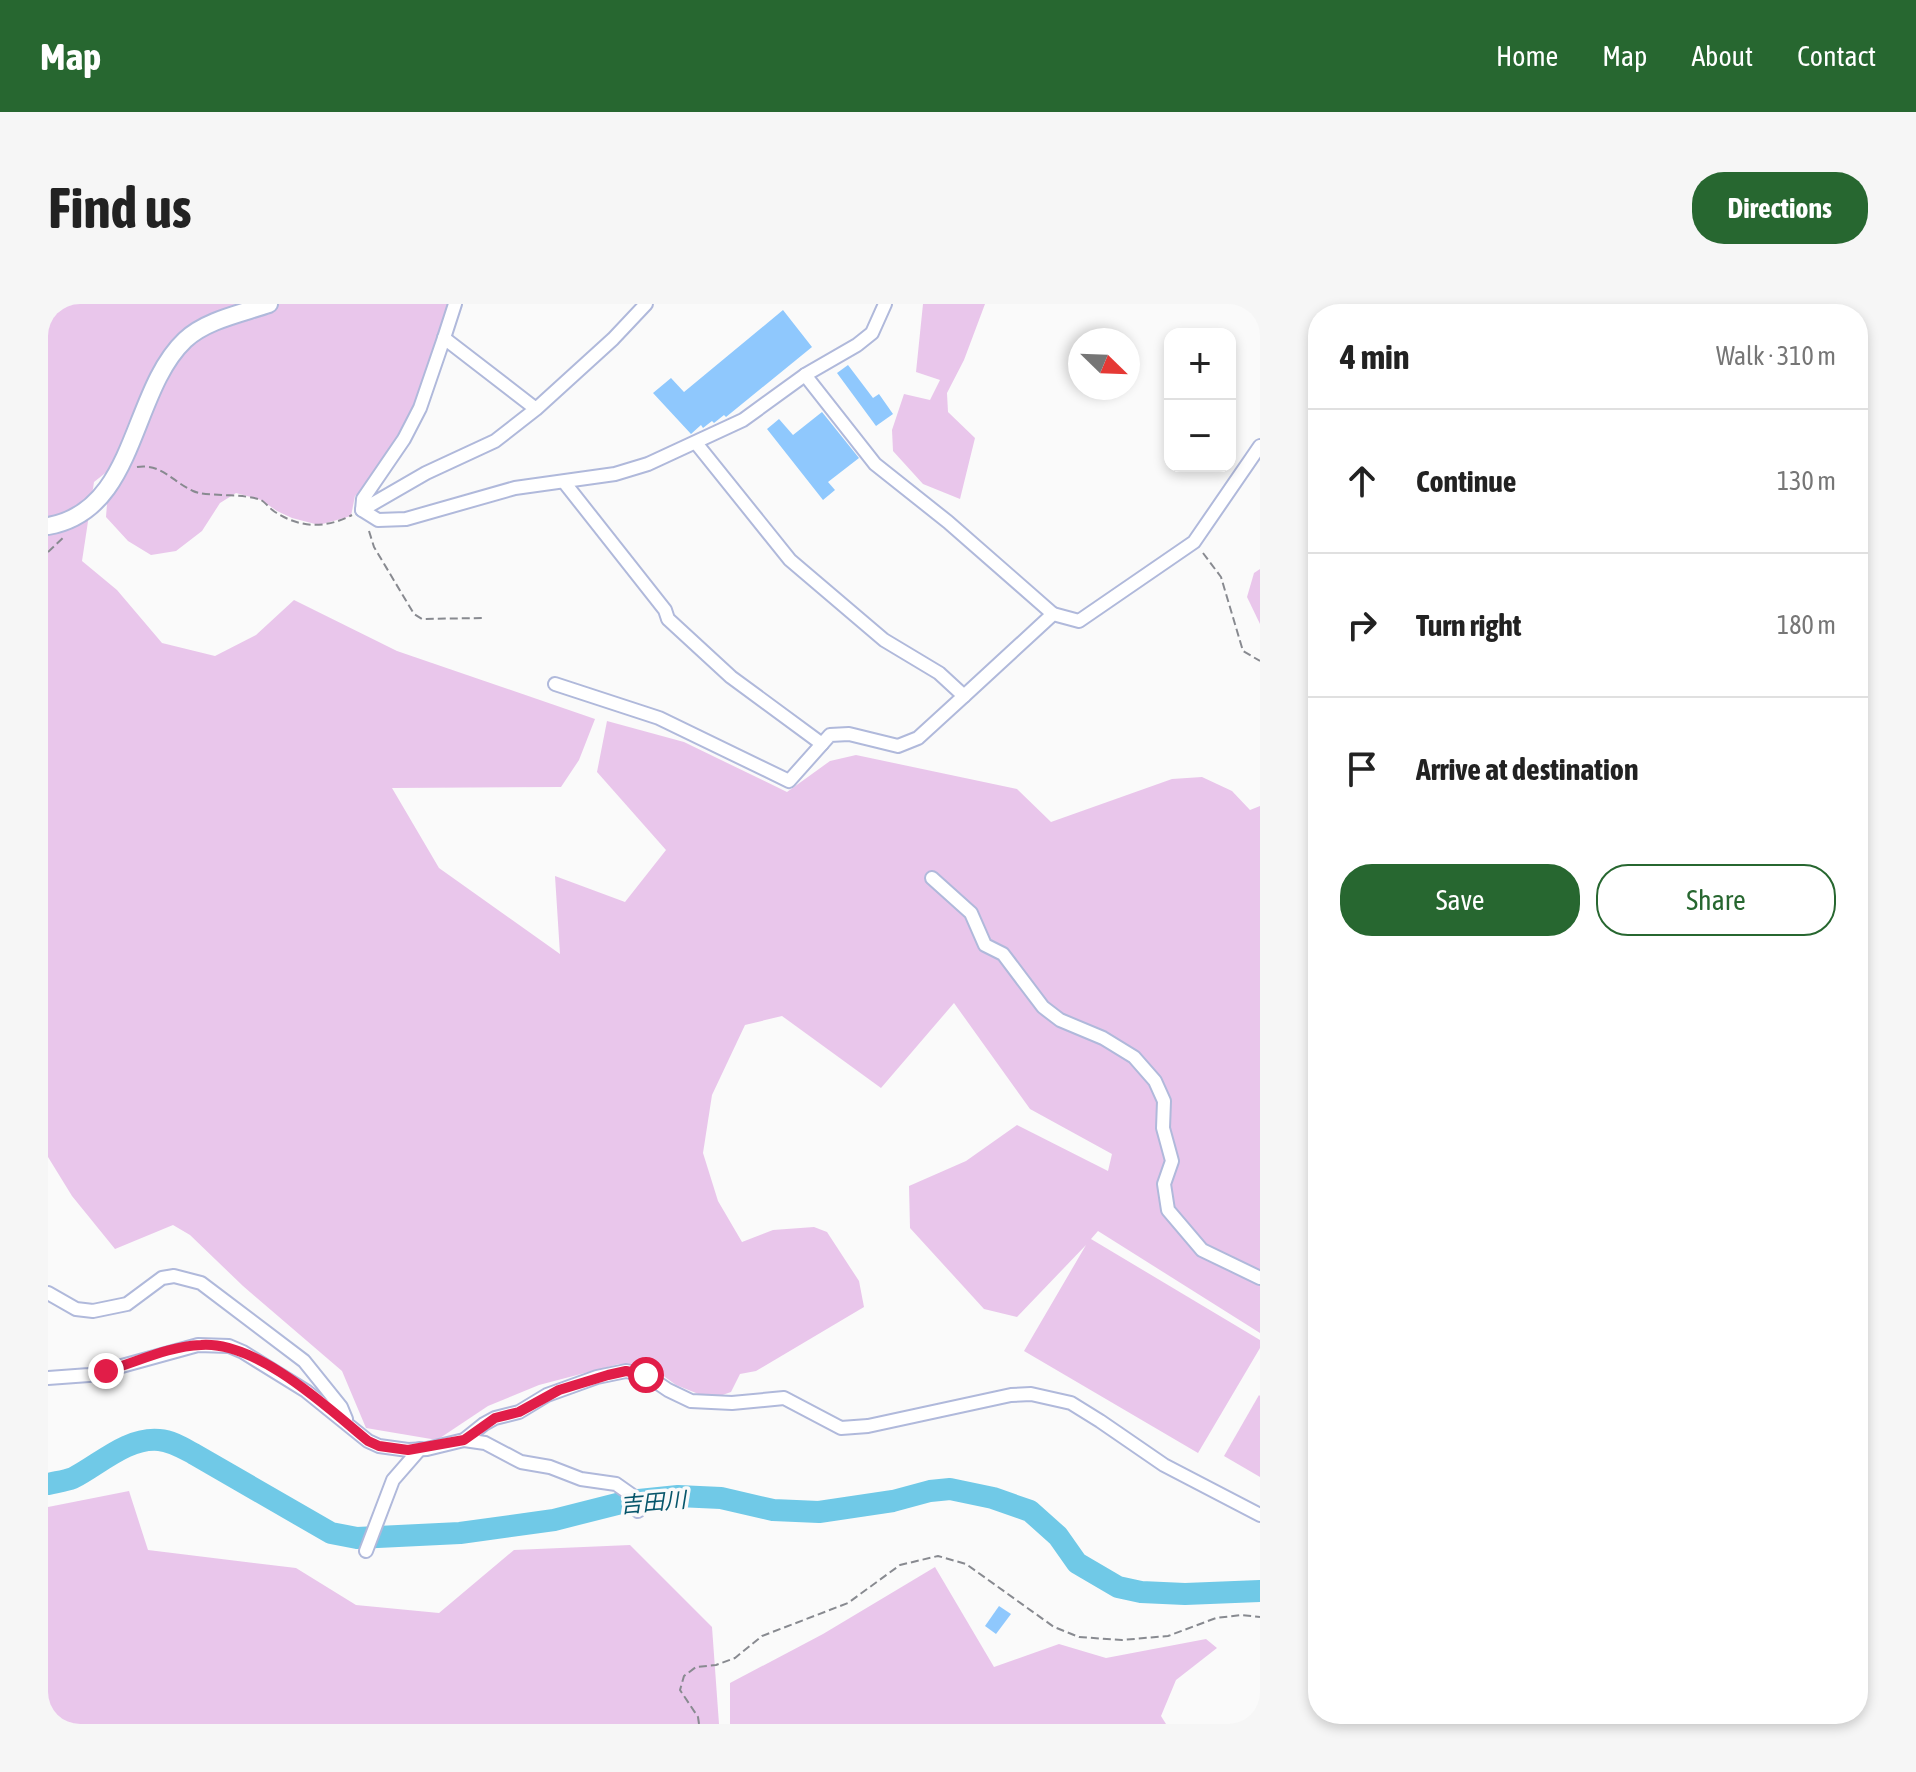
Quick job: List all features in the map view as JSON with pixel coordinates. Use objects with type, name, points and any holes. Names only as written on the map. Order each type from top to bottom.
[{"type":"street","points":[[48,526],[69,521],[108,484],[124,458],[165,367],[186,338],[230,317],[269,304]]},
{"type":"street","points":[[362,510],[363,499],[404,439],[420,408],[455,304]]},
{"type":"street","points":[[362,510],[426,473],[495,441],[536,409],[613,339],[646,304]]},
{"type":"street","points":[[362,510],[378,520],[406,519],[515,488],[615,474],[648,464],[743,420],[805,375],[857,345],[872,333],[885,304]]},
{"type":"street","points":[[444,338],[536,409]]},
{"type":"street","points":[[805,375],[875,464],[948,522],[1053,614],[1079,621],[1194,542],[1260,446]]},
{"type":"street","points":[[696,443],[790,560],[884,640],[939,673],[964,696]]},
{"type":"street","points":[[564,482],[665,610],[668,619],[731,677],[822,744]]},
{"type":"street","points":[[555,684],[659,718],[789,781],[830,735],[836,733],[898,746],[918,738],[1053,614]]},
{"type":"street","points":[[932,878],[971,913],[985,945],[1003,954],[1043,1007],[1060,1020],[1103,1038],[1134,1057],[1155,1081],[1164,1101],[1163,1128],[1172,1161],[1164,1184],[1168,1210],[1202,1250],[1260,1278]]},
{"type":"street","points":[[48,1293],[76,1309],[93,1311],[127,1304],[162,1278],[174,1276],[201,1283],[304,1361],[341,1407],[349,1425]]},
{"type":"street","points":[[48,1378],[89,1375],[198,1345],[229,1346],[306,1391],[368,1441],[379,1446],[420,1449],[464,1440],[485,1443],[521,1462],[550,1467],[581,1479],[616,1484],[633,1496],[638,1511]]},
{"type":"street","points":[[464,1440],[495,1418],[519,1412],[547,1395],[597,1377],[626,1371],[646,1375],[691,1401],[732,1403],[784,1398],[841,1428],[868,1426],[1011,1395],[1031,1394],[1079,1408],[1164,1465],[1260,1515]]},
{"type":"street","points":[[366,1551],[393,1480],[420,1449]]},
{"type":"path","points":[[129,468],[149,465],[196,493],[225,493],[261,500],[296,524],[317,526],[338,522],[362,510],[374,547],[414,614],[422,619],[485,618]]},
{"type":"path","points":[[48,552],[71,530]]},
{"type":"path","points":[[1194,542],[1221,577],[1243,651],[1260,661]]},
{"type":"path","points":[[699,1724],[698,1717],[680,1690],[684,1676],[696,1667],[716,1665],[735,1658],[762,1636],[848,1603],[900,1565],[938,1556],[966,1564],[1033,1614],[1079,1637],[1122,1640],[1168,1636],[1216,1618],[1241,1615],[1260,1617]]},
{"type":"shaded area","points":[[48,304],[448,304],[418,394],[397,445],[369,485],[355,496],[351,516],[319,525],[292,518],[261,500],[236,493],[220,503],[202,531],[176,551],[151,555],[128,541],[106,517],[108,491],[133,451],[94,482],[82,561],[117,590],[162,643],[215,656],[256,635],[294,600],[397,651],[595,719],[579,760],[561,787],[392,788],[439,868],[560,954],[555,876],[625,902],[666,850],[597,772],[607,721],[684,742],[787,792],[830,761],[856,755],[1017,789],[1051,822],[1172,779],[1202,777],[1232,791],[1250,810],[1260,806],[1260,1333],[1098,1231],[1091,1239],[1260,1340],[1260,1348],[1198,1453],[1024,1351],[1086,1245],[1017,1317],[984,1309],[910,1228],[909,1186],[966,1161],[1017,1125],[1108,1171],[1112,1154],[1030,1109],[954,1003],[881,1088],[782,1016],[745,1025],[712,1095],[703,1153],[718,1201],[742,1242],[773,1230],[814,1227],[827,1232],[859,1281],[864,1307],[756,1371],[740,1374],[731,1392],[711,1399],[676,1385],[654,1369],[619,1364],[539,1385],[488,1406],[437,1440],[366,1428],[342,1371],[243,1286],[190,1235],[173,1225],[115,1249],[72,1196],[48,1157]]},
{"type":"shaded area","points":[[923,304],[985,304],[964,360],[947,393],[948,412],[975,438],[960,499],[923,484],[893,451],[892,430],[904,394],[930,400],[940,380],[916,372]]},
{"type":"shaded area","points":[[1260,569],[1260,624],[1247,597],[1254,573]]},
{"type":"shaded area","points":[[1260,1396],[1260,1477],[1224,1456]]},
{"type":"shaded area","points":[[129,1491],[148,1550],[296,1568],[356,1605],[439,1613],[514,1550],[630,1545],[712,1627],[719,1724],[48,1724],[48,1507]]},
{"type":"shaded area","points":[[935,1567],[994,1667],[1059,1644],[1106,1658],[1206,1639],[1217,1648],[1176,1680],[1161,1716],[1166,1724],[730,1724],[730,1683],[823,1634]]},
{"type":"building","points":[[783,310],[812,347],[726,417],[724,415],[703,428],[701,425],[691,434],[653,393],[671,378],[684,392]]},
{"type":"building","points":[[848,365],[873,398],[879,394],[893,414],[876,426],[837,373]]},
{"type":"building","points":[[822,412],[859,458],[828,482],[835,490],[823,500],[767,429],[779,419],[793,435]]},
{"type":"building","points":[[999,1606],[1011,1614],[996,1634],[985,1626]]},
{"type":"waterway","name":"吉田川","points":[[48,1484],[73,1478],[125,1447],[147,1440],[164,1441],[186,1449],[331,1533],[357,1538],[460,1533],[554,1520],[629,1501],[678,1496],[721,1498],[773,1510],[819,1512],[950,1489],[993,1498],[1030,1511],[1058,1536],[1077,1563],[1118,1587],[1141,1592],[1185,1594],[1260,1591]]},
{"type":"route","points":[[106,1371],[198,1345],[229,1346],[306,1391],[368,1441],[379,1446],[408,1450],[464,1440],[495,1418],[519,1412],[547,1395],[597,1377],[626,1371],[646,1375]]}]
